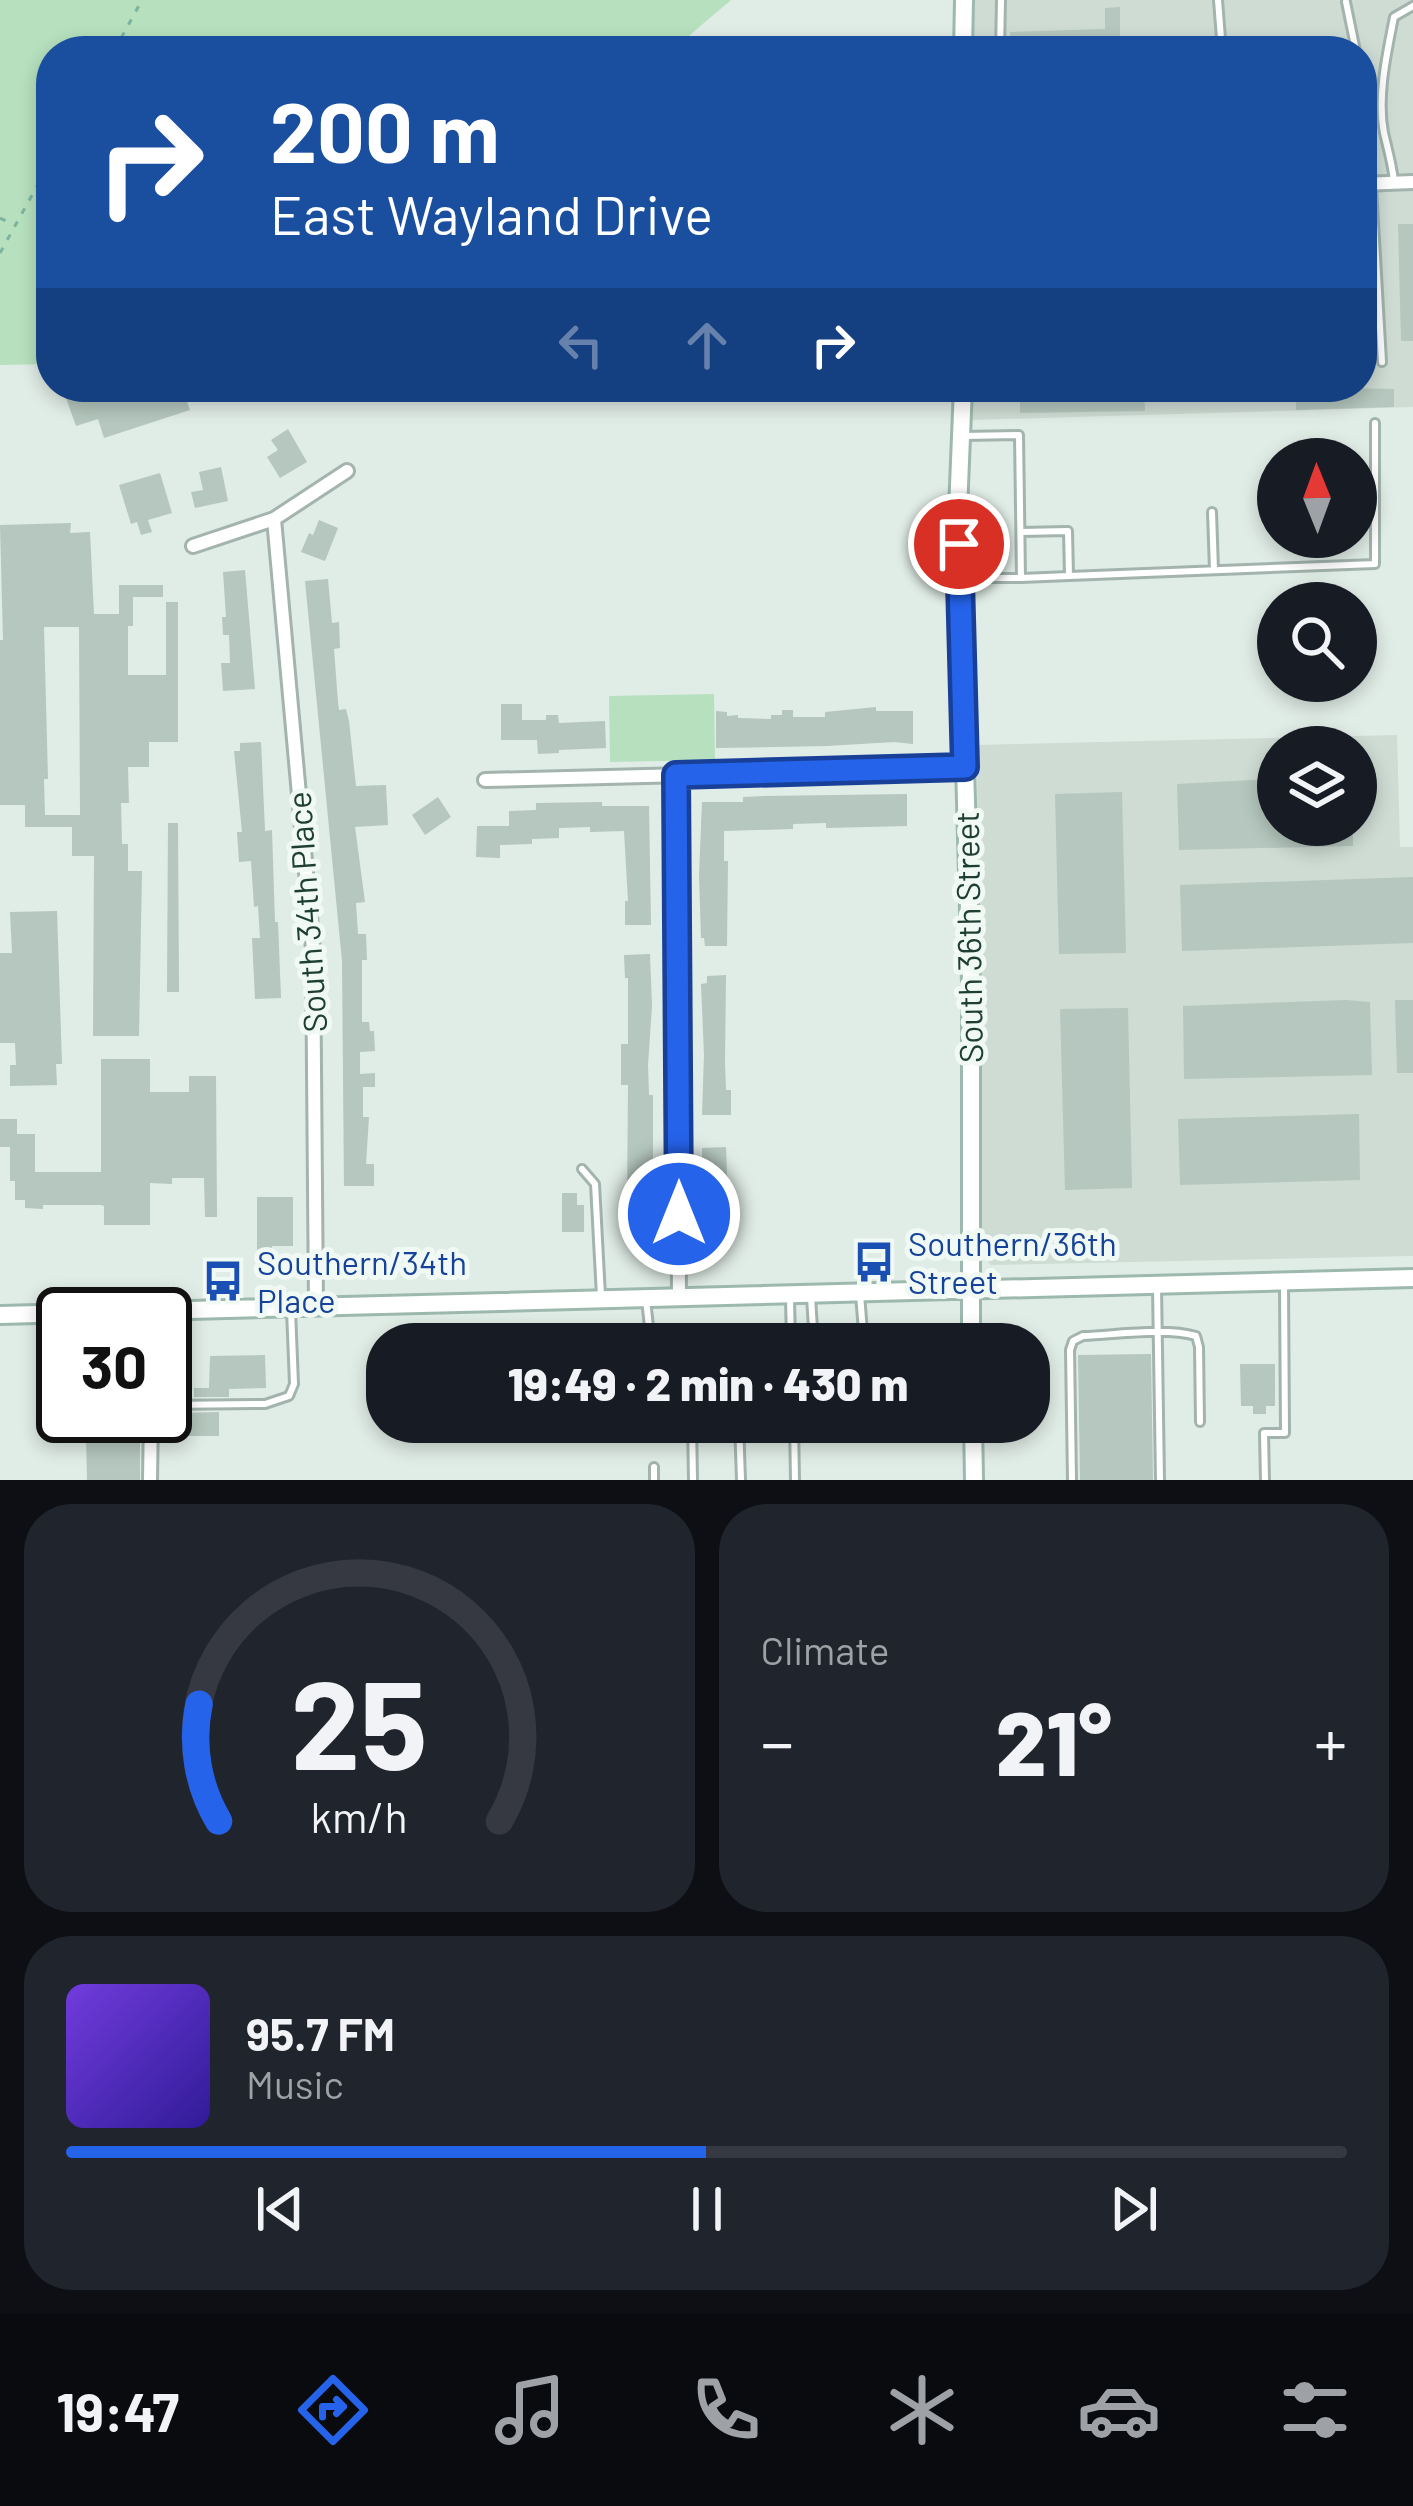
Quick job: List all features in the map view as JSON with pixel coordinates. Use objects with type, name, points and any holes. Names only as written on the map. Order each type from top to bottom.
[{"type":"main road","points":[[964,0],[964,36]]},
{"type":"main road","name":"South 36th Street","points":[[963,402],[958,511],[971,983],[971,1323]]},
{"type":"main road","points":[[192,1311],[1413,1278]]},
{"type":"main road","points":[[0,1315],[36,1314]]},
{"type":"main road","points":[[973,1443],[974,1480]]},
{"type":"street","points":[[1377,183],[1413,182]]},
{"type":"street","points":[[193,546],[274,519],[347,470]]},
{"type":"street","name":"South 34th Place","points":[[274,519],[314,950],[316,1307]]},
{"type":"street","points":[[484,780],[965,767]]},
{"type":"street","points":[[676,775],[679,1298]]},
{"type":"street","points":[[150,1480],[151,1443]]},
{"type":"lane","points":[[1000,0],[1000,36]]},
{"type":"lane","points":[[1219,0],[1221,36]]},
{"type":"lane","points":[[1346,2],[1353,36]]},
{"type":"lane","points":[[1394,182],[1384,132],[1384,59],[1394,16],[1413,6]]},
{"type":"lane","points":[[1377,304],[1382,362]]},
{"type":"lane","points":[[960,578],[1375,564],[1375,423]]},
{"type":"lane","points":[[962,436],[1019,435],[1021,578]]},
{"type":"lane","points":[[1212,512],[1214,570]]},
{"type":"lane","points":[[1021,532],[1068,531],[1069,575]]},
{"type":"lane","points":[[582,1169],[595,1184],[601,1300]]},
{"type":"lane","points":[[1265,1480],[1264,1433],[1285,1432],[1284,1282]]},
{"type":"lane","points":[[1157,1285],[1160,1480]]},
{"type":"lane","points":[[860,1292],[862,1323]]},
{"type":"lane","points":[[811,1293],[813,1323]]},
{"type":"lane","points":[[790,1294],[791,1323]]},
{"type":"lane","points":[[646,1298],[649,1323]]},
{"type":"lane","points":[[192,1405],[265,1404],[289,1396],[294,1384],[291,1308]]},
{"type":"lane","points":[[1072,1480],[1070,1350],[1073,1341],[1083,1336],[1196,1336],[1200,1422]]},
{"type":"lane","points":[[692,1443],[693,1480]]},
{"type":"lane","points":[[739,1443],[740,1480]]},
{"type":"lane","points":[[794,1443],[795,1480]]},
{"type":"lane","points":[[654,1467],[654,1480]]},
{"type":"path","points":[[122,36],[142,0]]},
{"type":"path","points":[[0,253],[36,187]]},
{"type":"path","points":[[0,218],[14,225]]},
{"type":"shaded area","points":[[968,0],[1413,0],[1413,407],[970,420],[969,402],[1377,402],[1377,36],[968,36]]},
{"type":"shaded area","points":[[1377,735],[1397,735],[1400,847],[1413,847],[1413,1256],[991,1265],[980,1246],[977,745],[1257,738],[1257,846],[1377,846]]},
{"type":"green space","points":[[0,0],[731,0],[689,36],[36,36],[36,364],[0,365]]},
{"type":"green space","points":[[714,694],[715,760],[610,762],[609,696]]},
{"type":"building","points":[[1120,7],[1120,36],[1010,36],[1010,32],[1105,29],[1105,8]]},
{"type":"building","points":[[1398,224],[1413,224],[1413,341],[1401,341]]},
{"type":"building","points":[[1377,389],[1394,389],[1394,407],[1296,410],[1296,402],[1377,402]]},
{"type":"building","points":[[67,402],[187,402],[190,410],[104,438],[98,419],[76,426]]},
{"type":"building","points":[[1020,402],[1145,402],[1145,411],[1020,413]]},
{"type":"building","points":[[288,429],[307,462],[280,478],[267,457],[278,450],[271,440]]},
{"type":"building","points":[[221,467],[228,501],[195,508],[191,492],[203,490],[199,472]]},
{"type":"building","points":[[160,473],[172,513],[148,520],[152,532],[141,535],[137,522],[131,524],[119,485]]},
{"type":"building","points":[[319,520],[338,528],[325,561],[301,552]]},
{"type":"building","points":[[71,523],[70,533],[90,532],[94,614],[119,614],[119,585],[163,585],[163,597],[133,597],[128,675],[166,675],[166,602],[178,602],[178,742],[149,742],[149,767],[128,767],[129,803],[121,803],[128,871],[142,871],[139,1036],[93,1036],[94,856],[72,856],[72,827],[25,827],[25,805],[0,805],[0,525]],"holes":[[[44,627],[79,627],[80,815],[45,815]]]},
{"type":"building","points":[[245,570],[255,689],[223,691],[221,663],[230,663],[229,635],[223,635],[223,572]]},
{"type":"building","points":[[328,579],[332,623],[339,622],[340,648],[334,649],[339,710],[346,709],[349,721],[356,786],[386,785],[388,825],[355,827],[365,902],[356,903],[358,934],[366,934],[362,1022],[369,1022],[374,1031],[375,1051],[360,1052],[360,1074],[375,1073],[375,1087],[363,1087],[363,1117],[369,1117],[366,1164],[374,1164],[374,1186],[344,1186],[342,961],[305,581]]},
{"type":"building","points":[[501,704],[522,704],[522,720],[558,715],[559,723],[605,721],[606,748],[538,754],[537,740],[501,740]]},
{"type":"building","points":[[876,707],[876,711],[913,711],[913,744],[716,748],[716,711],[738,718],[771,719],[771,715],[782,715],[782,710],[793,710],[793,717],[825,717],[825,712]]},
{"type":"building","points":[[261,742],[265,831],[272,830],[281,998],[255,999],[252,938],[260,938],[258,906],[254,907],[251,861],[239,862],[237,832],[242,832],[234,751],[240,751],[240,743]]},
{"type":"building","points":[[1257,780],[1257,846],[1353,846],[1179,850],[1177,784]]},
{"type":"building","points":[[1122,792],[1126,953],[1059,954],[1055,794]]},
{"type":"building","points":[[907,794],[907,826],[826,828],[826,823],[724,831],[727,946],[705,946],[699,875],[702,802]]},
{"type":"building","points":[[438,797],[451,817],[425,835],[412,815]]},
{"type":"building","points":[[602,802],[602,806],[649,806],[651,925],[625,925],[624,831],[559,828],[559,838],[500,845],[500,858],[476,857],[477,826],[509,826],[509,811],[536,810],[536,803]]},
{"type":"building","points":[[168,823],[178,823],[179,992],[167,992]]},
{"type":"building","points":[[1413,877],[1413,943],[1182,951],[1180,885]]},
{"type":"building","points":[[57,911],[62,1064],[56,1064],[57,1085],[10,1086],[15,1043],[0,1043],[0,953],[12,953],[10,912]]},
{"type":"building","points":[[650,954],[653,1204],[627,1205],[628,1085],[621,1085],[621,1044],[628,1044],[624,955]]},
{"type":"building","points":[[726,975],[726,1090],[731,1090],[731,1115],[702,1115],[701,984],[707,983],[707,976]]},
{"type":"building","points":[[1395,1000],[1413,1000],[1413,1073],[1397,1073]]},
{"type":"building","points":[[1370,1002],[1372,1075],[1184,1079],[1183,1006]]},
{"type":"building","points":[[1128,1008],[1132,1188],[1065,1190],[1060,1009]]},
{"type":"building","points":[[101,1059],[150,1059],[150,1092],[189,1092],[189,1076],[216,1076],[217,1217],[205,1217],[204,1178],[150,1183],[150,1225],[104,1225],[101,1205],[25,1208],[25,1200],[15,1200],[10,1147],[0,1147],[0,1119],[17,1119],[17,1134],[35,1134],[35,1172],[101,1172]]},
{"type":"building","points":[[1359,1114],[1360,1180],[1180,1185],[1178,1119]]},
{"type":"building","points":[[726,1147],[729,1228],[702,1228],[702,1148]]},
{"type":"building","points":[[562,1193],[577,1193],[577,1205],[584,1205],[584,1232],[562,1232]]},
{"type":"building","points":[[257,1197],[293,1197],[293,1246],[272,1246],[272,1261],[257,1261]]},
{"type":"building","points":[[1151,1354],[1153,1480],[1080,1480],[1078,1355]]},
{"type":"building","points":[[265,1355],[266,1388],[229,1389],[229,1397],[194,1397],[194,1388],[209,1388],[210,1356]]},
{"type":"building","points":[[1240,1364],[1275,1364],[1275,1406],[1266,1406],[1266,1414],[1253,1414],[1253,1406],[1241,1406]]},
{"type":"building","points":[[219,1412],[219,1436],[192,1436],[192,1413]]},
{"type":"building","points":[[86,1443],[140,1443],[140,1480],[87,1480]]},
{"type":"place","name":"Southern/36th Street","points":[[874,1262]]},
{"type":"place","name":"Southern/34th Place","points":[[223,1281]]},
{"type":"route","points":[[679,1214],[676,775],[965,767],[959,544]]}]
